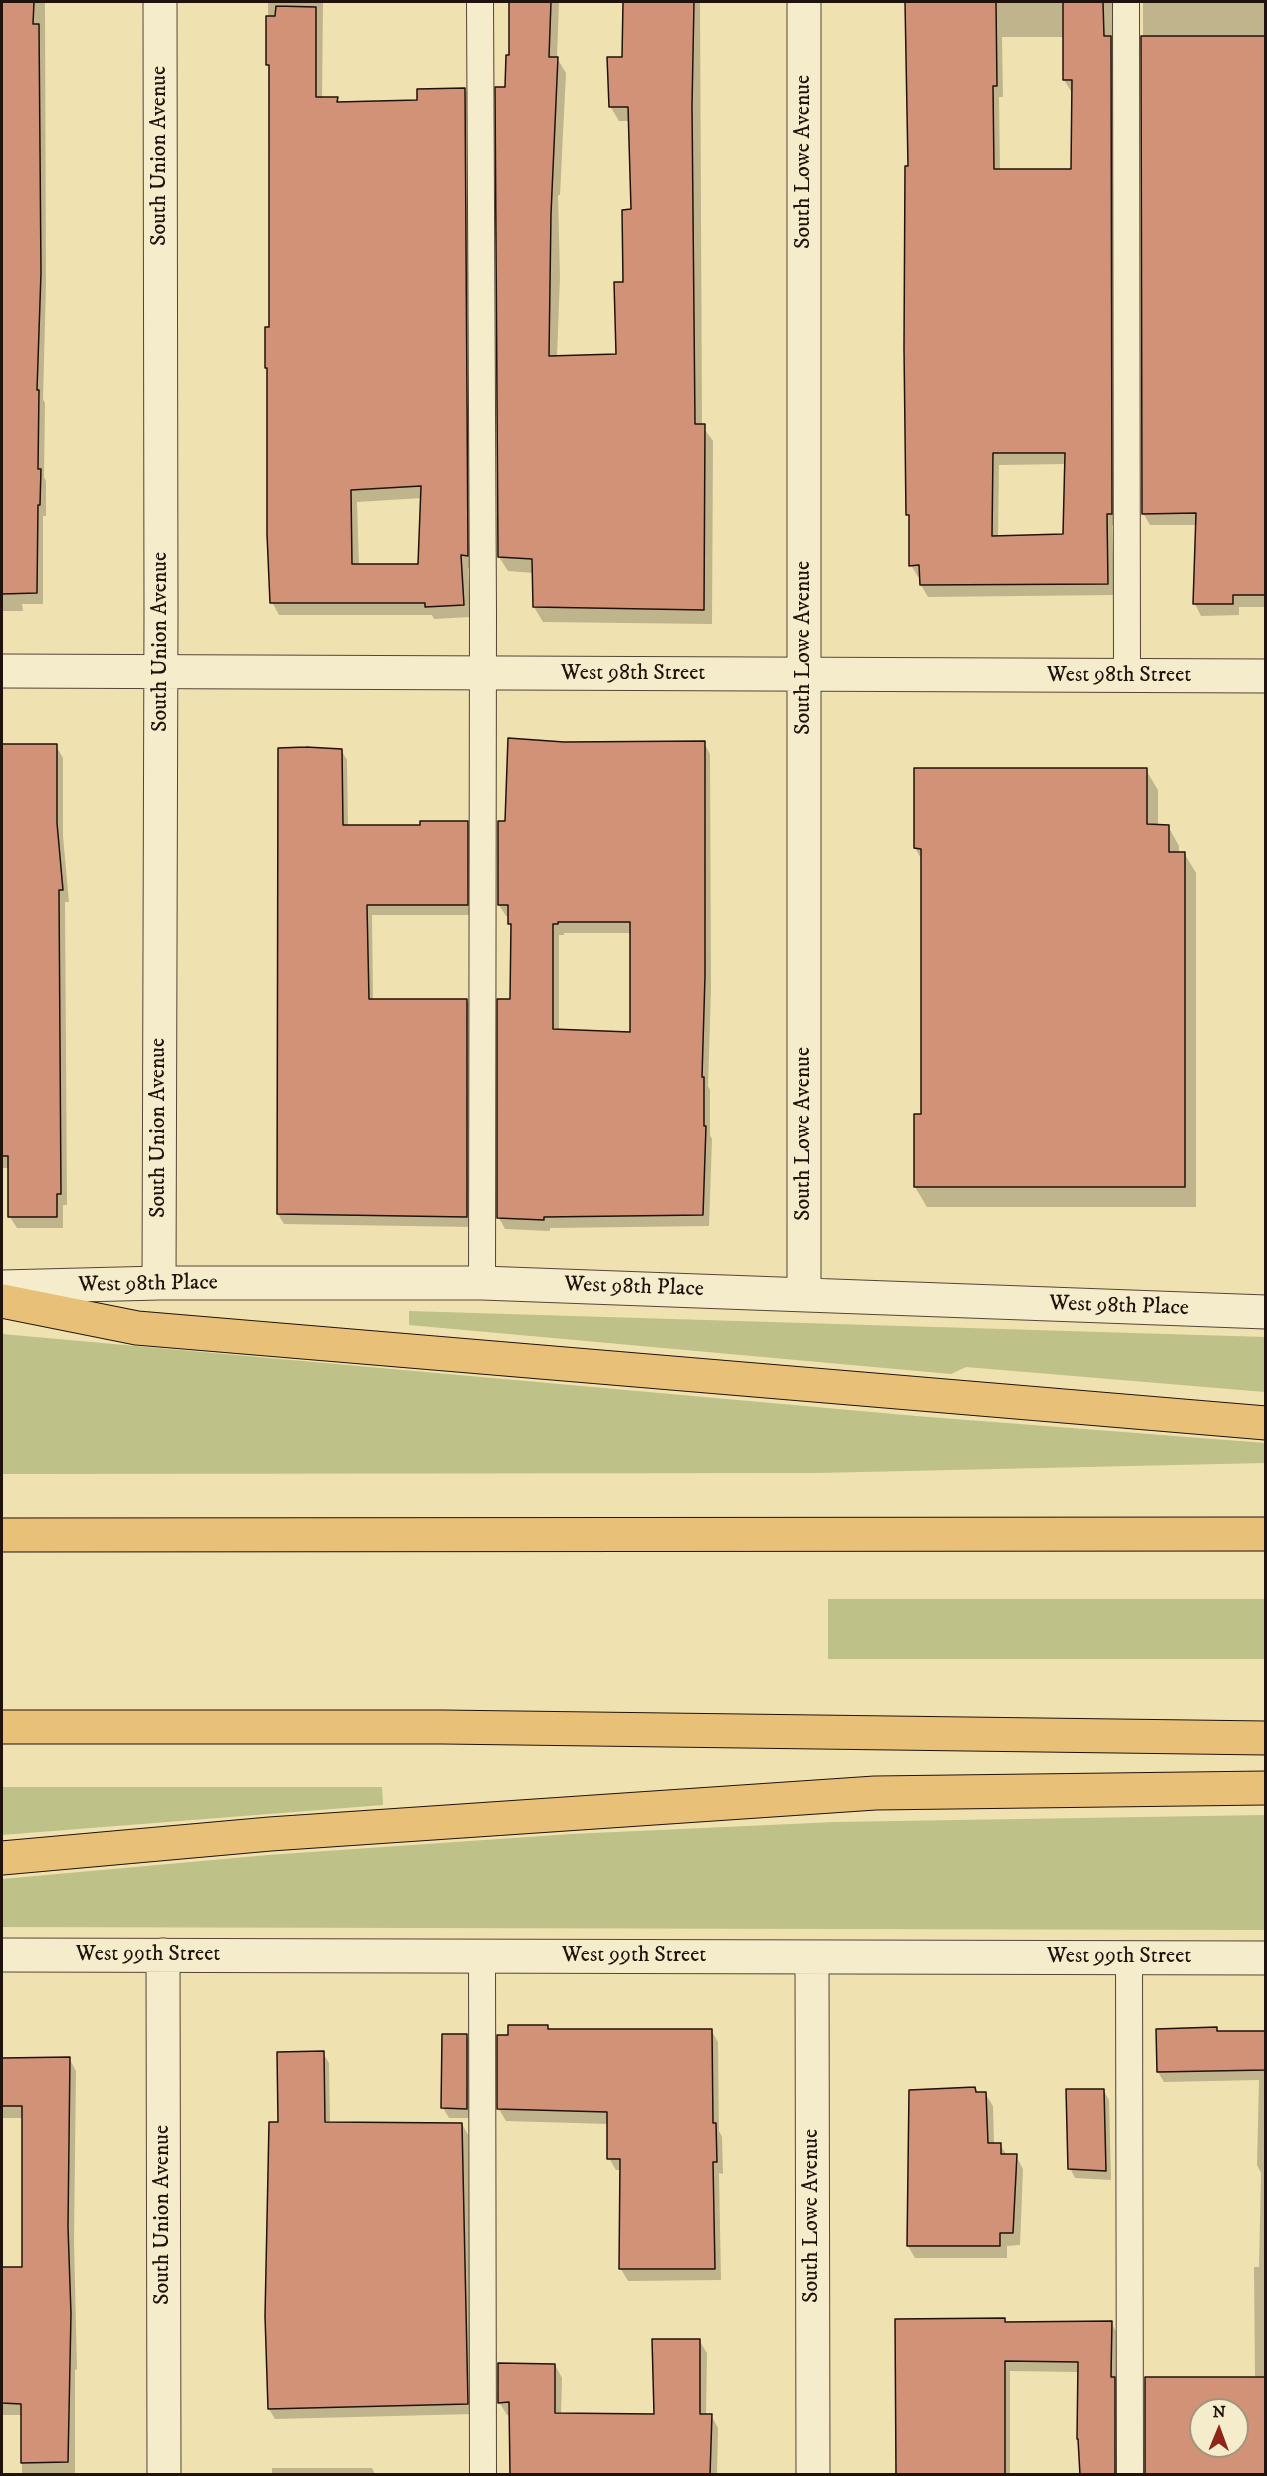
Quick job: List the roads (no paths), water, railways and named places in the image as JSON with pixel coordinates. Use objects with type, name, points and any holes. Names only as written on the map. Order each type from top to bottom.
[{"type":"highway","points":[[2,1301],[137,1328],[1266,1423]]},
{"type":"highway","points":[[2,1535],[1266,1534]]},
{"type":"highway","points":[[2,1727],[443,1727],[1266,1738]]},
{"type":"highway","points":[[2,1858],[282,1833],[875,1793],[1266,1788]]},
{"type":"street","name":"South Union Avenue","points":[[159,1284],[160,2]]},
{"type":"street","name":"South Lowe Avenue","points":[[804,2],[804,1295]]},
{"type":"street","name":"West 98th Street","points":[[2,671],[1266,676]]},
{"type":"street","name":"West 98th Place","points":[[2,1287],[482,1283],[1266,1312]]},
{"type":"street","name":"West 99th Street","points":[[2,1955],[1266,1958]]},
{"type":"street","name":"South Union Avenue","points":[[163,1956],[164,2475]]},
{"type":"street","name":"South Lowe Avenue","points":[[812,1957],[813,2475]]},
{"type":"lane","points":[[480,2],[483,674],[482,1283]]},
{"type":"lane","points":[[1126,2],[1126,676]]},
{"type":"lane","points":[[482,1956],[483,2475]]},
{"type":"lane","points":[[1129,1958],[1130,2475]]}]
